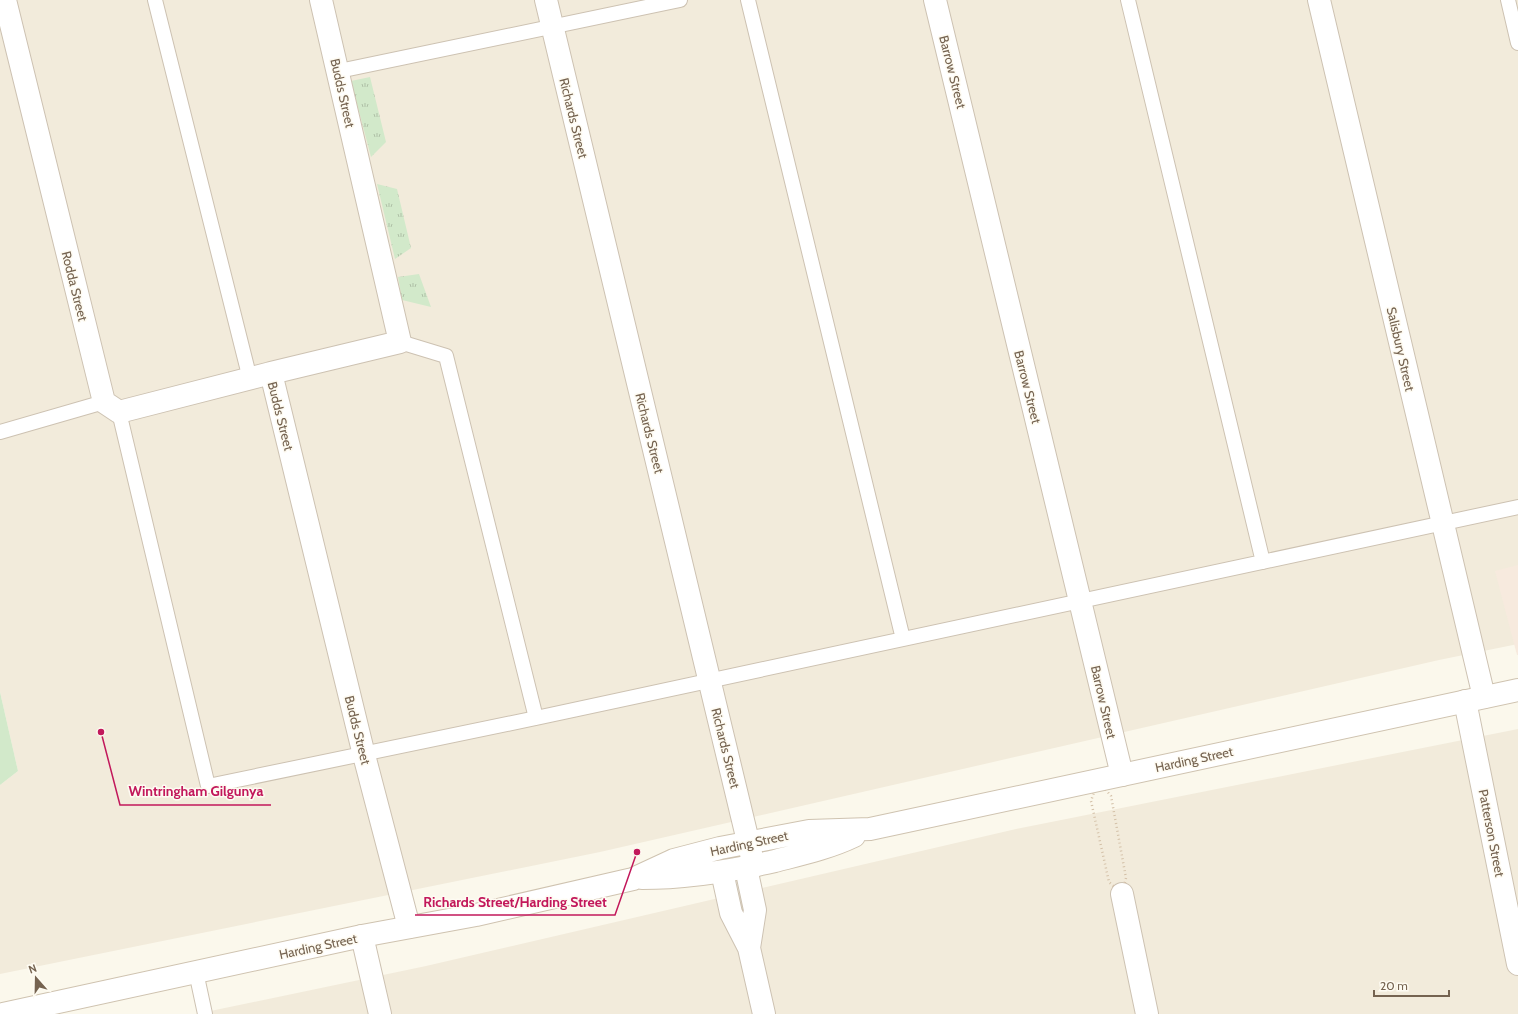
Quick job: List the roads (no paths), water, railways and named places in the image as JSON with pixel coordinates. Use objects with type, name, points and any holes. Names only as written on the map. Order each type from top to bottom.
[{"type":"street","name":"Rodda Street","points":[[5,0],[5,25],[111,407]]},
{"type":"street","name":"Budds Street","points":[[321,0],[339,71],[400,342],[261,376],[409,927]]},
{"type":"street","name":"Richards Street","points":[[546,0],[748,842],[755,910],[749,948]]},
{"type":"street","name":"Barrow Street","points":[[936,0],[1122,775]]},
{"type":"street","name":"Salisbury Street","points":[[1318,0],[1443,524],[1474,699]]},
{"type":"street","points":[[111,407],[261,376]]},
{"type":"street","name":"Harding Street","points":[[14,1013],[362,936],[476,915],[633,879],[673,878],[750,867],[806,853],[870,829],[1518,690]]},
{"type":"street","name":"Patterson Street","points":[[1474,699],[1518,964]]},
{"type":"street","name":"Harding Street","points":[[633,879],[674,860],[748,842],[809,831],[870,829]]},
{"type":"street","points":[[722,872],[731,913],[749,948],[764,1014]]},
{"type":"street","points":[[1122,894],[1147,1014]]},
{"type":"street","points":[[362,936],[380,1014]]},
{"type":"lane","points":[[155,0],[261,376]]},
{"type":"lane","points":[[339,71],[680,0]]},
{"type":"lane","points":[[748,0],[903,639]]},
{"type":"lane","points":[[1128,0],[1263,562]]},
{"type":"lane","points":[[1508,0],[1518,43]]},
{"type":"lane","points":[[400,342],[446,356],[536,718]]},
{"type":"lane","points":[[0,432],[111,407],[208,786],[364,755],[1518,507]]},
{"type":"lane","points":[[196,972],[205,1014]]},
{"type":"place","name":"Wintringham Gilgunya","points":[[101,732]]},
{"type":"place","name":"Richards Street/Harding Street","points":[[637,852]]}]
